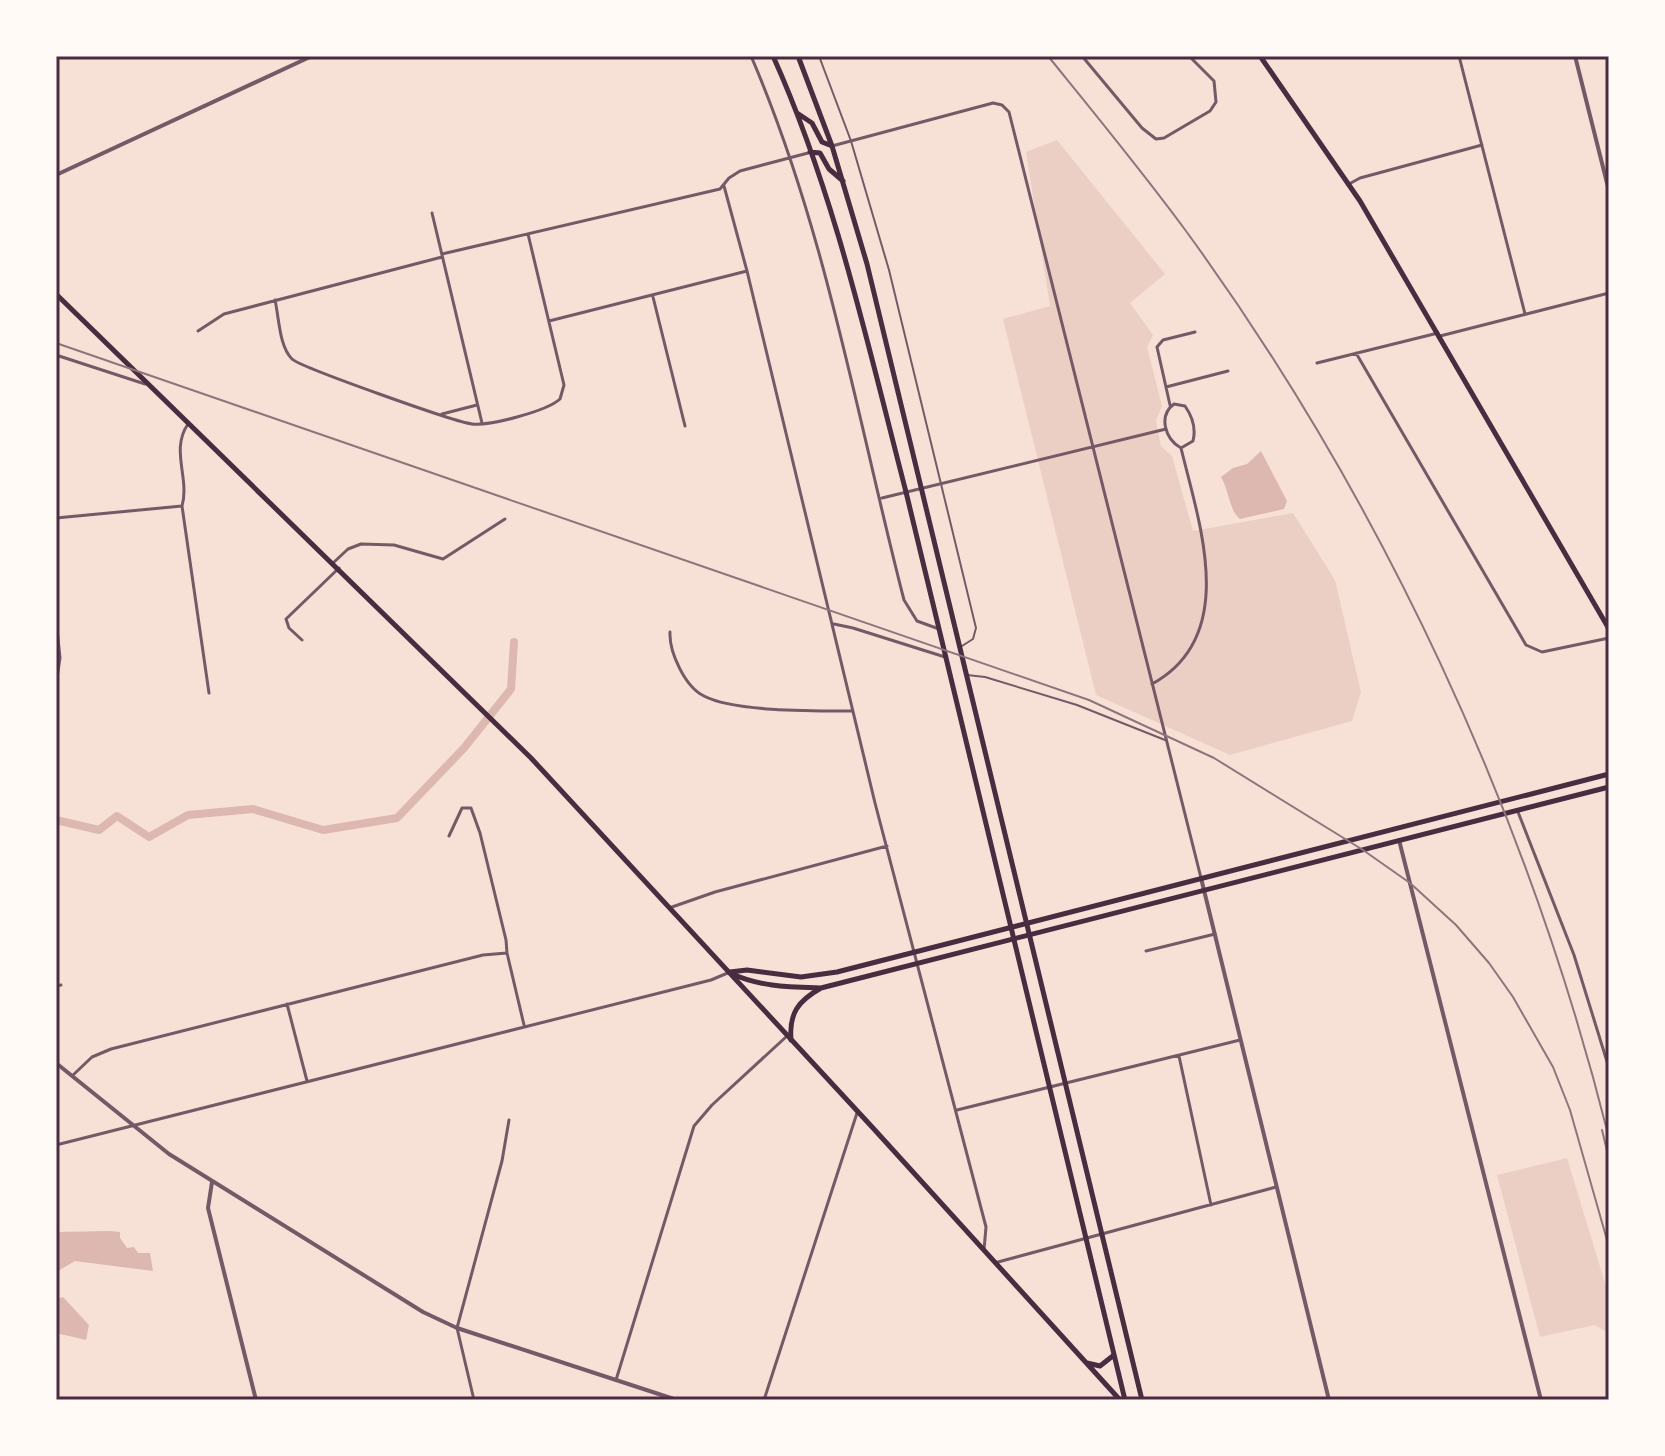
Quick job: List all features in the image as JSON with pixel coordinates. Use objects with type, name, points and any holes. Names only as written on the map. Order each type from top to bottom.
[{"type":"main road","points":[[773,56],[810,152],[847,269],[906,492],[1123,1400]]},
{"type":"main road","points":[[798,56],[844,181],[923,488],[1142,1400]]},
{"type":"main road","points":[[1260,56],[1349,184],[1609,629]]},
{"type":"main road","points":[[795,112],[812,123],[822,142],[832,146]]},
{"type":"main road","points":[[810,152],[820,153],[829,169],[844,181]]},
{"type":"main road","points":[[56,294],[531,758],[1123,1400]]},
{"type":"main road","points":[[730,972],[747,970],[813,976],[1609,774]]},
{"type":"main road","points":[[789,1038],[792,1014],[807,996],[821,988],[1609,787]]},
{"type":"main road","points":[[730,972],[765,985],[821,988]]},
{"type":"main road","points":[[1086,1362],[1100,1366],[1114,1355]]},
{"type":"street","points":[[56,175],[312,56]]},
{"type":"street","points":[[751,56],[791,157],[826,275],[907,608],[917,621],[939,629]]},
{"type":"street","points":[[1082,56],[1142,128],[1156,139],[1164,138],[1210,111],[1216,102],[1214,81],[1189,56]]},
{"type":"street","points":[[1459,56],[1525,314]]},
{"type":"street","points":[[1575,56],[1609,191]]},
{"type":"street","points":[[832,146],[984,105],[1002,105],[1011,117],[1329,1400]]},
{"type":"street","points":[[1349,184],[1360,178],[1482,145]]},
{"type":"street","points":[[198,331],[224,314],[724,186],[729,178],[740,171],[810,152]]},
{"type":"street","points":[[724,186],[853,711],[986,1227],[984,1250]]},
{"type":"street","points":[[432,213],[482,423]]},
{"type":"street","points":[[275,300],[284,345],[291,358],[321,373],[471,424],[554,405],[560,399],[564,385],[528,234]]},
{"type":"street","points":[[549,321],[747,271]]},
{"type":"street","points":[[1317,363],[1609,293]]},
{"type":"street","points":[[653,296],[685,426]]},
{"type":"street","points":[[1152,684],[1172,673],[1183,657],[1200,625],[1207,594],[1208,570],[1204,545],[1181,448],[1168,437],[1166,429],[1170,405],[1157,347],[1163,340],[1195,332]]},
{"type":"street","points":[[1356,353],[1526,645],[1536,651],[1551,650],[1609,638]]},
{"type":"street","points":[[56,355],[149,385]]},
{"type":"street","points":[[1166,387],[1228,371]]},
{"type":"street","points":[[442,414],[477,405]]},
{"type":"street","points":[[1170,405],[1185,406],[1193,425],[1193,441],[1181,448]]},
{"type":"street","points":[[188,424],[179,441],[185,492],[182,506],[209,693]]},
{"type":"street","points":[[880,499],[1166,429]]},
{"type":"street","points":[[56,518],[182,506]]},
{"type":"street","points":[[333,563],[348,549],[361,544],[394,545],[443,559],[505,519]]},
{"type":"street","points":[[302,640],[289,628],[286,619],[339,568]]},
{"type":"street","points":[[56,619],[60,669],[56,684]]},
{"type":"street","points":[[833,624],[945,657]]},
{"type":"street","points":[[670,632],[673,653],[689,683],[706,698],[758,707],[853,711]]},
{"type":"street","points":[[449,836],[462,808],[471,808],[495,894],[525,1026]]},
{"type":"street","points":[[1518,812],[1570,942],[1609,1068]]},
{"type":"street","points":[[1399,840],[1541,1400]]},
{"type":"street","points":[[669,909],[715,892],[887,846]]},
{"type":"street","points":[[1146,951],[1215,934]]},
{"type":"street","points":[[72,1076],[100,1053],[483,955],[507,953]]},
{"type":"street","points":[[56,1145],[711,980],[730,972]]},
{"type":"street","points":[[287,1004],[307,1081]]},
{"type":"street","points":[[616,1380],[694,1126],[712,1105],[789,1038]]},
{"type":"street","points":[[957,1110],[1240,1040]]},
{"type":"street","points":[[1178,1055],[1211,1205]]},
{"type":"street","points":[[56,1063],[169,1154],[390,1294],[457,1328],[659,1397],[677,1400]]},
{"type":"street","points":[[764,1400],[857,1113]]},
{"type":"street","points":[[474,1400],[457,1328],[502,1161],[509,1120]]},
{"type":"street","points":[[212,1182],[208,1208],[256,1400]]},
{"type":"street","points":[[996,1263],[1276,1187]]},
{"type":"lane","points":[[819,56],[851,141],[901,318],[976,628],[973,639],[960,646]]},
{"type":"lane","points":[[967,675],[985,677],[1077,705],[1166,740]]},
{"type":"shaded area","points":[[1057,140],[1165,274],[1130,303],[1153,335],[1147,347],[1162,406],[1156,421],[1161,446],[1172,456],[1193,531],[1293,513],[1335,580],[1361,692],[1352,721],[1230,755],[1096,695],[1003,319],[1050,306],[1026,152]]},
{"type":"shaded area","points":[[1261,451],[1287,501],[1284,509],[1240,519],[1221,477],[1233,468],[1247,464]]},
{"type":"shaded area","points":[[1567,1158],[1609,1296],[1609,1337],[1595,1325],[1540,1337],[1497,1175]]},
{"type":"shaded area","points":[[56,1232],[120,1232],[120,1238],[127,1248],[134,1247],[138,1253],[150,1253],[153,1271],[75,1261],[56,1272]]},
{"type":"shaded area","points":[[63,1297],[89,1325],[86,1340],[56,1333],[56,1299]]},
{"type":"waterway","points":[[56,820],[99,830],[117,816],[149,837],[188,815],[253,809],[323,830],[397,818],[464,748],[511,689],[514,642]]},
{"type":"railway","points":[[1048,56],[1186,231],[1257,334],[1323,441],[1385,551],[1441,664],[1491,780],[1536,897],[1576,1017],[1609,1138]]},
{"type":"railway","points":[[56,343],[1089,700],[1214,758],[1363,850],[1410,883],[1456,925],[1489,963],[1513,997],[1553,1067],[1570,1110],[1609,1247]]},
{"type":"railway","points":[[1602,1130],[1609,1159]]}]
